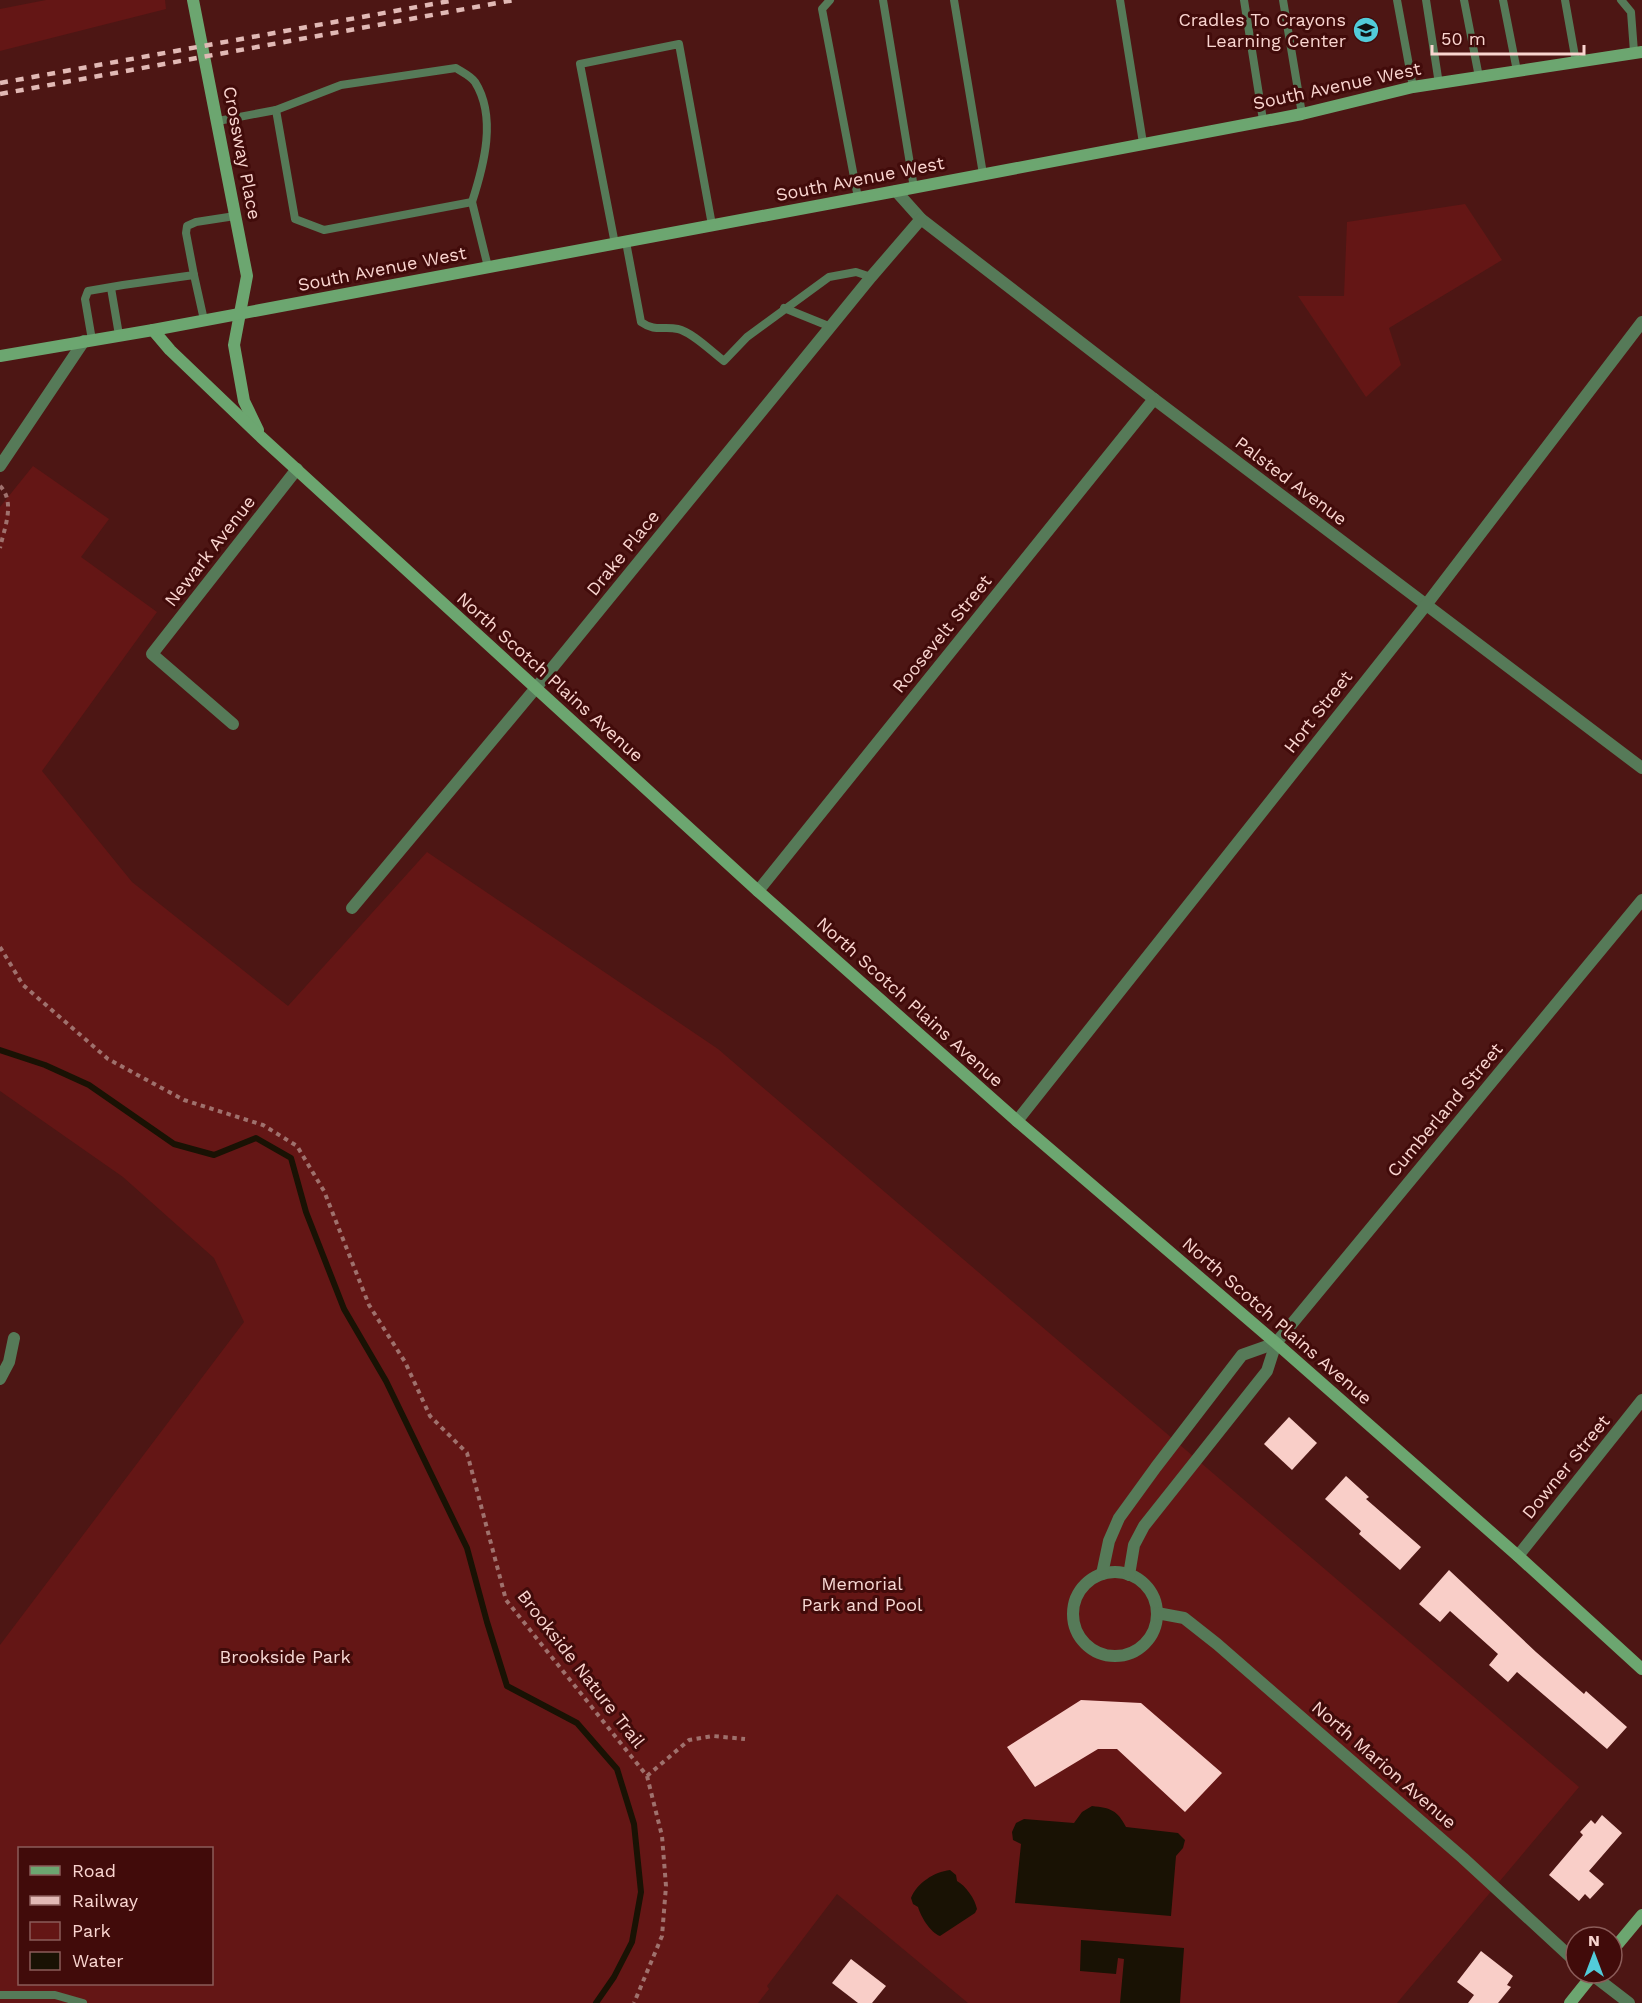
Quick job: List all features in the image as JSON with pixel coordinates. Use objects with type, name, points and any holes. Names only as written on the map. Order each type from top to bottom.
[{"type":"street","name":"Crossway Place","points":[[193,0],[247,276],[241,313]]},
{"type":"street","name":"South Avenue West","points":[[0,356],[153,330],[914,188],[1302,114],[1413,87],[1638,52]]},
{"type":"street","name":"Palsted Avenue","points":[[896,191],[921,219],[1154,399],[1642,768]]},
{"type":"street","name":"Drake Place","points":[[352,909],[921,219]]},
{"type":"street","name":"North Scotch Plains Avenue","points":[[241,313],[234,345],[239,381],[244,400],[261,436],[758,891],[1017,1120],[1276,1343],[1518,1556],[1642,1669]]},
{"type":"street","name":"Hort Street","points":[[1017,1120],[1426,605],[1642,322]]},
{"type":"street","points":[[153,330],[170,350],[261,436]]},
{"type":"street","points":[[0,466],[88,340]]},
{"type":"street","name":"Roosevelt Street","points":[[758,891],[1154,399]]},
{"type":"street","name":"Newark Avenue","points":[[233,724],[152,654],[297,469]]},
{"type":"street","name":"Cumberland Street","points":[[1129,1575],[1134,1545],[1144,1526],[1267,1371],[1276,1343],[1642,900]]},
{"type":"street","points":[[0,1379],[9,1362],[14,1338]]},
{"type":"street","points":[[1102,1574],[1108,1541],[1119,1518],[1242,1354],[1276,1343]]},
{"type":"street","name":"Downer Street","points":[[1518,1556],[1642,1400]]},
{"type":"street","points":[[1116,1572],[1129,1575],[1149,1590],[1155,1601],[1157,1613],[1152,1633],[1140,1648],[1128,1654],[1115,1656],[1101,1654],[1080,1638],[1077,1632],[1073,1612],[1076,1599],[1082,1588],[1102,1574],[1116,1572]]},
{"type":"street","name":"North Marion Avenue","points":[[1157,1613],[1184,1618],[1218,1644],[1463,1858],[1564,1951]]},
{"type":"street","points":[[1624,1937],[1642,1915]]},
{"type":"street","points":[[1570,2003],[1584,1985]]},
{"type":"street","points":[[1606,1985],[1629,2003]]},
{"type":"lane","points":[[830,0],[822,9],[858,198]]},
{"type":"lane","points":[[883,0],[914,188]]},
{"type":"lane","points":[[954,0],[983,174]]},
{"type":"lane","points":[[1120,0],[1143,143]]},
{"type":"lane","points":[[1244,0],[1263,120]]},
{"type":"lane","points":[[1283,0],[1302,114]]},
{"type":"lane","points":[[1397,0],[1413,87]]},
{"type":"lane","points":[[1426,0],[1439,84]]},
{"type":"lane","points":[[1464,0],[1479,77]]},
{"type":"lane","points":[[1503,0],[1517,71]]},
{"type":"lane","points":[[1565,0],[1576,62]]},
{"type":"lane","points":[[1621,0],[1631,12],[1638,52]]},
{"type":"lane","points":[[712,225],[679,44],[580,64],[620,243],[641,322],[649,328],[678,329],[694,338],[724,362],[747,337],[829,277],[856,272],[871,277]]},
{"type":"lane","points":[[218,121],[276,110],[341,86],[456,68],[474,80],[485,106],[486,132],[483,167],[472,202],[488,267]]},
{"type":"lane","points":[[276,110],[295,219],[324,230],[472,202]]},
{"type":"lane","points":[[204,320],[186,233],[187,226],[196,222],[235,216]]},
{"type":"lane","points":[[88,340],[86,295],[88,291],[194,275]]},
{"type":"lane","points":[[111,288],[119,335]]},
{"type":"lane","points":[[784,308],[831,327]]},
{"type":"lane","points":[[0,1995],[56,1995],[83,2003]]},
{"type":"path","points":[[0,486],[4,490],[9,509],[0,548]]},
{"type":"path","name":"Brookside Nature Trail","points":[[0,948],[23,985],[108,1059],[184,1100],[263,1125],[297,1146],[324,1191],[369,1305],[405,1362],[430,1416],[467,1454],[506,1600],[648,1776],[662,1836],[666,1886],[662,1935],[634,2003]]},
{"type":"path","points":[[648,1776],[689,1740],[713,1736],[745,1739]]},
{"type":"green space","points":[[46,0],[165,0],[166,9],[0,51],[0,9]]},
{"type":"green space","points":[[1465,204],[1502,260],[1389,328],[1401,365],[1366,397],[1298,296],[1344,296],[1347,222]]},
{"type":"green space","name":"Memorial Park and Pool","points":[[33,466],[109,519],[81,557],[157,612],[42,771],[132,882],[288,1006],[427,852],[718,1049],[1579,1787],[1397,2003],[968,2003],[837,1894],[767,1986],[769,1989],[758,2003],[0,2003],[0,1645],[244,1322],[214,1258],[123,1177],[0,1091],[0,507]]},
{"type":"water","points":[[1092,1806],[1113,1811],[1126,1827],[1178,1833],[1185,1840],[1183,1848],[1176,1856],[1171,1916],[1015,1903],[1021,1844],[1013,1840],[1012,1832],[1016,1823],[1024,1819],[1074,1823],[1082,1812]]},
{"type":"water","points":[[950,1870],[956,1875],[957,1881],[970,1893],[977,1909],[975,1913],[940,1936],[926,1924],[911,1898],[917,1888],[927,1879]]},
{"type":"water","points":[[1081,1940],[1184,1948],[1180,2003],[1120,2003],[1124,1959],[1118,1958],[1116,1974],[1080,1971]]},
{"type":"building","points":[[1289,1417],[1317,1443],[1292,1470],[1264,1444]]},
{"type":"building","points":[[1346,1476],[1369,1497],[1366,1499],[1421,1547],[1400,1570],[1359,1534],[1361,1531],[1325,1499]]},
{"type":"building","points":[[1449,1570],[1536,1652],[1584,1694],[1586,1691],[1627,1727],[1607,1749],[1517,1672],[1508,1682],[1489,1665],[1498,1654],[1450,1611],[1440,1622],[1419,1604]]},
{"type":"building","points":[[1081,1700],[1141,1703],[1222,1773],[1185,1812],[1117,1749],[1098,1749],[1035,1787],[1007,1747]]},
{"type":"building","points":[[1602,1815],[1622,1833],[1589,1871],[1604,1884],[1590,1899],[1585,1894],[1579,1901],[1549,1875],[1583,1835],[1580,1832],[1591,1820],[1595,1824]]},
{"type":"building","points":[[1481,1951],[1513,1976],[1507,1985],[1511,1987],[1498,2003],[1468,2003],[1474,1995],[1457,1982]]},
{"type":"building","points":[[851,1959],[886,1986],[872,2003],[858,2003],[832,1983]]},
{"type":"waterway","points":[[0,1050],[45,1065],[89,1085],[174,1144],[214,1155],[256,1138],[291,1158],[306,1212],[344,1309],[386,1381],[467,1548],[507,1686],[577,1723],[617,1769],[634,1824],[641,1892],[632,1942],[614,1977],[596,2003]]},
{"type":"railway","points":[[0,83],[455,0]]},
{"type":"railway","points":[[0,94],[514,0]]},
{"type":"place","name":"Cradles To Crayons Learning Center","points":[[1366,30]]},
{"type":"park label","name":"Brookside Park","points":[[285,1657]]}]
